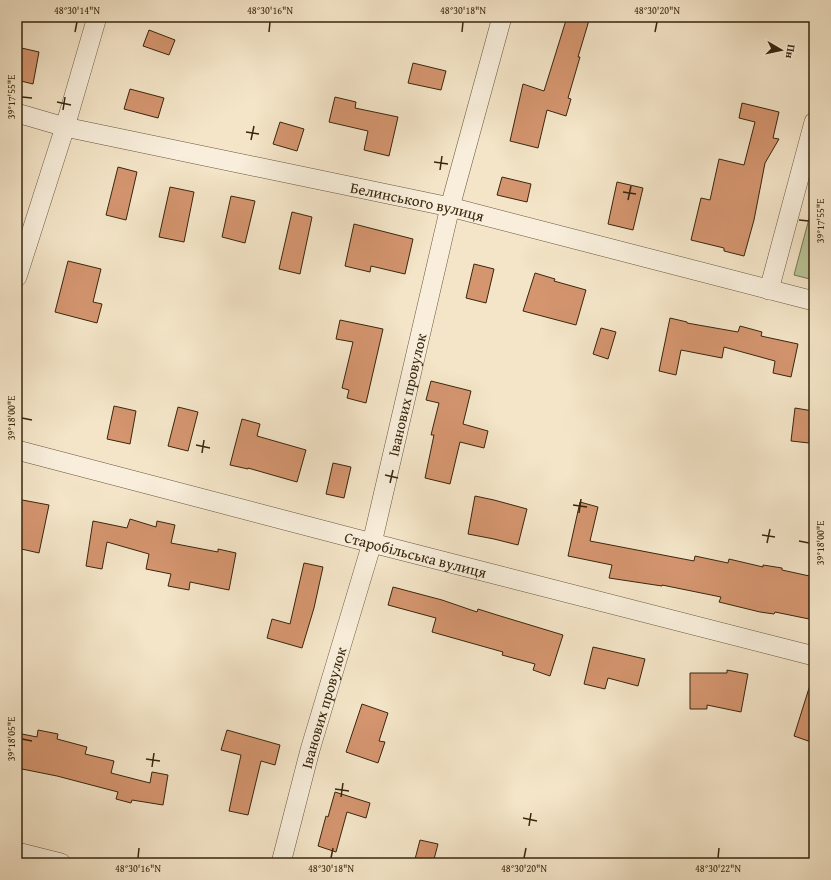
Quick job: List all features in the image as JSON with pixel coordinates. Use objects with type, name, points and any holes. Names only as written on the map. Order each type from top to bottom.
[{"type":"street","points":[[17,277],[66,127],[97,17]]},
{"type":"street","name":"Іванових провулок","points":[[281,863],[310,750],[372,543],[450,207],[502,17]]},
{"type":"street","name":"Белинського вулиця","points":[[17,113],[66,127],[450,207],[814,301]]},
{"type":"street","points":[[769,290],[814,122]]},
{"type":"street","name":"Старобільська вулиця","points":[[17,450],[372,543],[814,656]]},
{"type":"street","points":[[17,852],[61,863]]},
{"type":"green space","points":[[814,200],[814,280],[794,275]]},
{"type":"building","points":[[567,17],[590,17],[568,98],[571,99],[566,116],[547,110],[538,148],[510,141],[523,84],[544,91]]},
{"type":"building","points":[[149,30],[175,40],[169,55],[143,46]]},
{"type":"building","points":[[17,47],[39,52],[33,84],[17,80]]},
{"type":"building","points":[[413,63],[446,71],[441,90],[408,83]]},
{"type":"building","points":[[130,89],[164,98],[158,118],[124,109]]},
{"type":"building","points":[[335,97],[356,102],[355,108],[398,117],[389,156],[364,150],[368,131],[329,122]]},
{"type":"building","points":[[742,103],[779,112],[773,138],[779,139],[765,163],[754,220],[744,256],[724,251],[724,248],[691,240],[701,198],[710,200],[719,159],[744,165],[755,122],[739,118]]},
{"type":"building","points":[[280,122],[304,129],[297,151],[273,144]]},
{"type":"building","points":[[118,167],[137,172],[126,220],[106,215]]},
{"type":"building","points":[[502,177],[531,184],[527,202],[497,195]]},
{"type":"building","points":[[617,182],[643,188],[633,230],[608,224]]},
{"type":"building","points":[[170,187],[194,192],[184,242],[159,237]]},
{"type":"building","points":[[231,196],[255,201],[245,243],[222,237]]},
{"type":"building","points":[[292,212],[312,217],[300,274],[279,269]]},
{"type":"building","points":[[354,224],[413,239],[405,274],[371,266],[370,272],[345,266]]},
{"type":"building","points":[[68,261],[101,269],[93,302],[102,304],[97,323],[55,312]]},
{"type":"building","points":[[474,264],[494,269],[486,303],[466,298]]},
{"type":"building","points":[[535,273],[555,279],[554,281],[586,290],[576,325],[523,311]]},
{"type":"building","points":[[670,318],[687,323],[738,332],[740,326],[762,332],[761,336],[798,344],[791,377],[773,373],[775,361],[724,347],[722,358],[681,350],[676,375],[659,371]]},
{"type":"building","points":[[340,320],[383,329],[366,403],[347,398],[349,390],[342,388],[353,342],[336,339]]},
{"type":"building","points":[[601,328],[616,332],[608,359],[593,354]]},
{"type":"building","points":[[431,381],[471,391],[463,424],[488,431],[484,448],[460,442],[450,484],[425,478],[434,435],[431,435],[439,403],[426,400]]},
{"type":"building","points":[[114,406],[136,411],[130,444],[107,439]]},
{"type":"building","points":[[178,407],[198,412],[188,451],[168,446]]},
{"type":"building","points":[[795,408],[813,411],[809,443],[791,441]]},
{"type":"building","points":[[242,419],[260,424],[257,436],[306,450],[297,482],[248,468],[230,465]]},
{"type":"building","points":[[333,463],[351,467],[344,498],[326,494]]},
{"type":"building","points":[[475,496],[527,509],[518,545],[468,534]]},
{"type":"building","points":[[17,499],[49,505],[39,553],[17,548]]},
{"type":"building","points":[[580,502],[598,507],[590,541],[694,561],[695,556],[728,563],[729,559],[763,567],[763,565],[782,568],[782,570],[814,577],[814,620],[775,612],[774,614],[760,612],[719,602],[721,597],[662,585],[609,578],[612,565],[568,556]]},
{"type":"building","points":[[130,519],[156,527],[157,521],[175,525],[171,543],[218,552],[218,549],[236,553],[229,590],[190,582],[189,590],[168,586],[171,574],[146,569],[149,554],[107,542],[102,569],[86,566],[93,521],[127,528]]},
{"type":"building","points":[[304,563],[323,567],[314,608],[302,648],[267,638],[272,619],[290,624]]},
{"type":"building","points":[[393,587],[442,600],[477,612],[478,609],[563,635],[550,676],[533,670],[535,664],[502,655],[503,652],[432,632],[436,618],[388,605]]},
{"type":"building","points":[[593,647],[645,659],[638,686],[608,678],[605,689],[584,684]]},
{"type":"building","points":[[727,670],[748,674],[741,712],[707,705],[707,709],[690,709],[690,673],[727,673]]},
{"type":"building","points":[[810,685],[814,685],[814,743],[794,736]]},
{"type":"building","points":[[362,704],[388,713],[379,741],[385,742],[378,763],[346,752]]},
{"type":"building","points":[[38,730],[58,734],[57,739],[87,747],[85,754],[114,761],[111,773],[150,783],[152,772],[168,775],[163,805],[132,800],[131,803],[116,799],[118,792],[57,776],[17,768],[17,733],[37,737]]},
{"type":"building","points":[[227,730],[280,745],[275,765],[261,761],[248,815],[229,811],[241,755],[221,750]]},
{"type":"building","points":[[335,792],[370,803],[366,818],[347,812],[336,852],[318,846],[326,816],[328,817]]},
{"type":"building","points":[[420,840],[438,844],[433,863],[414,863]]}]
